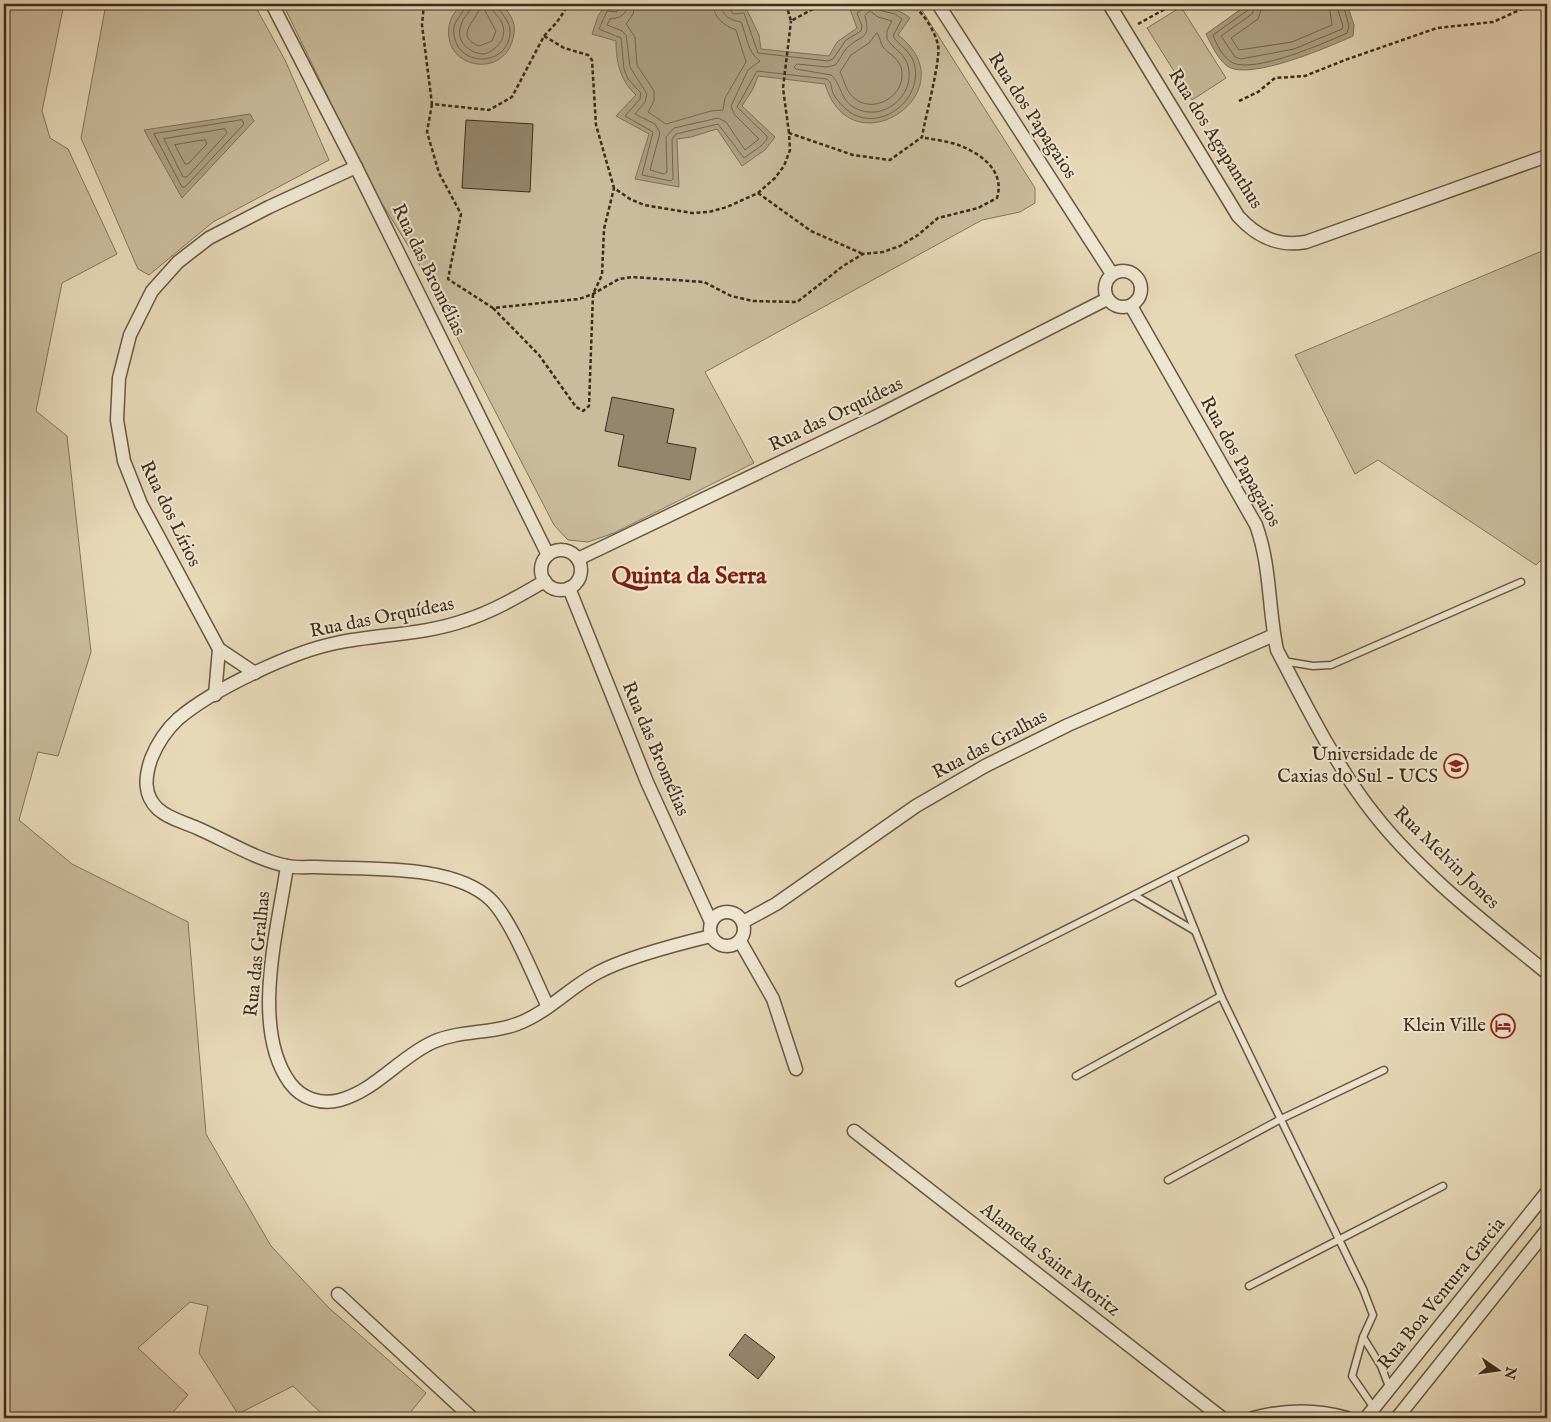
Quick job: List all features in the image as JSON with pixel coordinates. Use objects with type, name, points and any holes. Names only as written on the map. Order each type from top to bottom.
[{"type":"street","name":"Rua das Bromélias","points":[[272,4],[356,167],[548,555]]},
{"type":"street","name":"Rua dos Papagaios","points":[[938,4],[1112,274]]},
{"type":"street","name":"Rua dos Agapanthus","points":[[1109,4],[1238,216],[1257,233],[1279,243],[1306,242],[1545,158]]},
{"type":"street","name":"Rua dos Lírios","points":[[255,673],[219,649],[141,504],[124,461],[117,420],[119,378],[130,335],[152,291],[178,262],[209,238],[269,207],[356,167]]},
{"type":"street","points":[[1125,271],[1137,277],[1142,290],[1140,296],[1131,306],[1117,307],[1107,298],[1105,285],[1112,274],[1125,271]]},
{"type":"street","name":"Rua das Orquídeas","points":[[578,559],[874,417],[1107,298]]},
{"type":"street","name":"Rua dos Papagaios","points":[[1131,306],[1256,525],[1264,548],[1268,568],[1277,650],[1305,702]]},
{"type":"street","points":[[561,550],[567,551],[578,559],[581,566],[579,579],[569,588],[555,589],[544,581],[542,568],[548,555],[561,550]]},
{"type":"street","name":"Rua das Orquídeas","points":[[287,866],[171,818],[156,807],[149,798],[146,786],[147,773],[162,738],[178,719],[215,695],[255,673],[313,649],[337,642],[428,630],[466,620],[505,604],[544,581]]},
{"type":"street","name":"Rua das Bromélias","points":[[569,588],[647,782],[711,922]]},
{"type":"street","name":"Rua das Gralhas","points":[[743,922],[776,904],[916,806],[985,766],[1068,725],[1274,634]]},
{"type":"street","points":[[215,695],[219,649]]},
{"type":"street","name":"Rua Melvin Jones","points":[[1305,702],[1345,771],[1368,806],[1405,850],[1470,910],[1547,973]]},
{"type":"street","points":[[287,866],[405,871],[446,877],[467,884],[489,897],[503,915],[548,1007]]},
{"type":"street","name":"Rua das Gralhas","points":[[287,866],[273,959],[270,1025],[272,1043],[278,1062],[286,1077],[301,1094],[327,1101],[344,1098],[370,1086],[432,1043],[450,1036],[517,1024],[548,1007],[602,970],[711,936]]},
{"type":"street","points":[[720,913],[734,913],[743,922],[743,936],[740,941],[728,946],[721,945],[711,936],[711,922],[720,913]]},
{"type":"street","points":[[740,941],[774,999],[796,1069]]},
{"type":"street","name":"Alameda Saint Moritz","points":[[854,1132],[1222,1418]]},
{"type":"street","name":"Rua Boa Ventura Garcia","points":[[1366,1418],[1547,1192]]},
{"type":"street","points":[[1397,1418],[1547,1230]]},
{"type":"street","points":[[338,1294],[472,1418]]},
{"type":"street","points":[[1393,1386],[1413,1398]]},
{"type":"street","points":[[1252,1418],[1279,1412],[1305,1412],[1327,1413],[1347,1418]]},
{"type":"lane","points":[[1283,661],[1313,666],[1331,665],[1521,582]]},
{"type":"lane","points":[[959,983],[1245,839]]},
{"type":"lane","points":[[1173,875],[1221,996],[1279,1120],[1340,1238],[1373,1315],[1363,1337],[1352,1376],[1374,1408]]},
{"type":"lane","points":[[1134,895],[1195,931]]},
{"type":"lane","points":[[1076,1076],[1221,996]]},
{"type":"lane","points":[[1168,1180],[1279,1120],[1384,1070]]},
{"type":"lane","points":[[1250,1286],[1443,1186]]},
{"type":"lane","points":[[1363,1337],[1393,1386]]},
{"type":"path","points":[[424,4],[422,25],[432,104],[426,132],[439,174],[461,214],[448,279],[493,308],[539,355],[576,407],[583,411],[589,406],[591,386],[593,294],[602,275],[604,229],[614,188],[596,125],[592,60],[588,55],[564,48],[544,36]]},
{"type":"path","points":[[432,104],[489,110],[512,97],[544,36],[557,22],[569,4]]},
{"type":"path","points":[[614,188],[630,199],[644,205],[692,213],[709,212],[727,207],[758,193],[775,178],[784,166],[790,150],[783,88],[791,22],[786,4]]},
{"type":"path","points":[[791,22],[822,4]]},
{"type":"path","points":[[789,133],[852,155],[890,160],[922,137],[937,64],[938,46],[926,21],[911,4]]},
{"type":"path","points":[[1126,31],[1174,4]]},
{"type":"path","points":[[1239,101],[1258,92],[1276,78],[1305,76],[1344,60],[1437,28],[1494,22],[1532,4]]},
{"type":"path","points":[[493,308],[542,301],[579,299],[593,294],[619,279],[632,277],[704,282],[731,296],[752,301],[798,302],[842,266],[863,254],[883,252],[900,246],[918,235],[938,218],[978,208],[997,198],[1001,187],[997,172],[982,159],[961,145],[922,137]]},
{"type":"path","points":[[758,193],[811,231],[863,254]]},
{"type":"shaded area","points":[[4,4],[64,4],[42,111],[50,138],[68,149],[117,254],[62,283],[36,411],[67,436],[91,652],[58,756],[38,752],[19,820],[72,864],[188,922],[206,1134],[271,1246],[329,1308],[426,1393],[406,1418],[326,1418],[293,1386],[238,1414],[199,1353],[208,1306],[190,1302],[138,1348],[188,1395],[168,1418],[4,1418]]},
{"type":"shaded area","points":[[106,4],[254,4],[285,60],[329,160],[213,222],[149,275],[138,269],[81,138]]},
{"type":"shaded area","points":[[283,4],[918,4],[1035,188],[1035,203],[1020,212],[982,220],[705,372],[754,463],[614,533],[588,542],[568,540],[554,525],[417,260],[370,184]]},
{"type":"shaded area","points":[[1181,7],[1226,78],[1192,100],[1147,28]]},
{"type":"shaded area","points":[[1542,251],[1547,255],[1547,554],[1536,565],[1378,460],[1355,474],[1295,355]]},
{"type":"water","points":[[464,4],[499,4],[509,13],[514,25],[514,33],[509,48],[501,58],[489,63],[477,64],[465,60],[456,53],[450,41],[449,26],[454,13]]},
{"type":"water","points":[[606,4],[614,8],[618,4],[730,4],[736,10],[744,4],[759,35],[761,49],[829,56],[837,42],[857,28],[850,9],[873,5],[881,6],[897,10],[910,18],[898,35],[917,57],[921,79],[914,98],[899,114],[879,122],[858,121],[839,109],[825,84],[758,76],[753,89],[742,106],[775,137],[765,150],[742,166],[717,129],[677,139],[679,187],[635,179],[649,134],[616,116],[636,95],[626,83],[620,70],[616,41],[592,34],[598,16]]},
{"type":"water","points":[[1248,4],[1347,4],[1354,25],[1353,36],[1290,61],[1270,66],[1238,70],[1223,63],[1206,34]]},
{"type":"water","points":[[250,114],[254,121],[182,198],[144,130]]},
{"type":"building","points":[[466,120],[533,124],[530,192],[462,188]]},
{"type":"building","points":[[612,397],[674,409],[667,443],[696,448],[690,480],[618,466],[624,435],[605,431]]},
{"type":"building","points":[[745,1334],[775,1357],[758,1379],[729,1355]]},
{"type":"place","name":"Universidade de Caxias do Sul - UCS","points":[[1456,766]]},
{"type":"place","name":"Klein Ville","points":[[1503,1026]]},
{"type":"district","name":"Quinta da Serra","points":[[689,576]]}]
